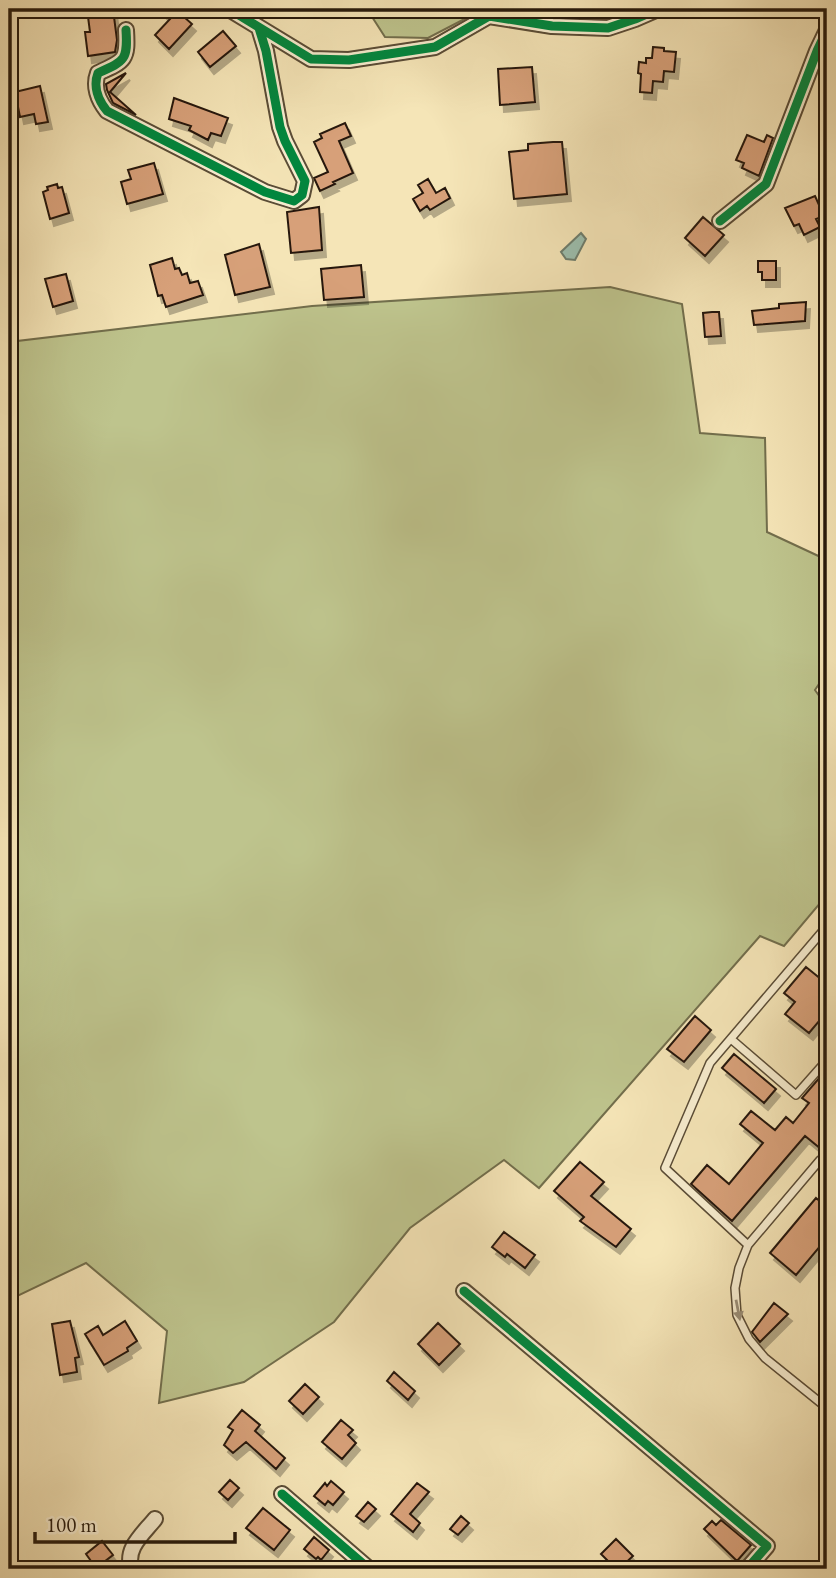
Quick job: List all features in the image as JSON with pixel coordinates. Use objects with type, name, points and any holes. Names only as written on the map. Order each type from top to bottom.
[{"type":"street","points":[[229,9],[311,59],[349,60],[435,47],[489,16],[552,26],[608,28],[658,9]]},
{"type":"street","points":[[126,30],[125,59],[98,73],[95,83],[107,111],[265,192],[294,201],[302,195],[305,181],[280,127],[259,28]]},
{"type":"street","points":[[720,221],[766,184],[827,30]]},
{"type":"street","points":[[464,1291],[767,1546],[747,1569]]},
{"type":"street","points":[[282,1494],[369,1569]]},
{"type":"street","points":[[132,1569],[129,1561],[131,1549],[155,1519]]},
{"type":"lane","points":[[748,1244],[665,1168],[710,1063],[827,926]]},
{"type":"lane","points":[[731,1039],[796,1096],[827,1060]]},
{"type":"lane","points":[[820,1160],[748,1244],[735,1288],[737,1315],[748,1339],[765,1358],[827,1408]]},
{"type":"green space","points":[[367,9],[480,11],[428,38],[385,37]]},
{"type":"green space","points":[[610,287],[682,304],[700,433],[765,438],[767,532],[827,560],[827,672],[815,690],[827,707],[827,895],[784,946],[760,936],[539,1188],[504,1160],[410,1228],[334,1322],[244,1382],[159,1403],[167,1331],[86,1263],[9,1300],[9,342],[312,306]]},
{"type":"shaded area","points":[[581,233],[586,239],[575,260],[566,259],[561,252]]},
{"type":"building","points":[[87,9],[113,9],[117,40],[115,52],[88,56],[85,32],[90,32]]},
{"type":"building","points":[[160,9],[175,9],[192,24],[169,49],[155,35],[170,19]]},
{"type":"building","points":[[223,31],[236,46],[210,67],[198,52]]},
{"type":"building","points":[[653,47],[676,52],[674,72],[664,71],[663,82],[653,81],[652,93],[640,92],[639,62],[646,63],[646,58],[652,58]]},
{"type":"building","points":[[532,67],[535,102],[500,105],[498,69]]},
{"type":"building","points":[[126,73],[110,92],[136,115],[113,103],[107,90],[106,84]]},
{"type":"building","points":[[40,86],[48,122],[36,124],[34,114],[20,117],[15,92]]},
{"type":"building","points":[[174,98],[228,118],[221,136],[211,133],[208,140],[189,130],[191,126],[169,119]]},
{"type":"building","points":[[345,123],[351,136],[339,141],[353,173],[320,191],[314,178],[328,172],[314,142],[322,138],[320,134]]},
{"type":"building","points":[[747,135],[764,142],[767,135],[773,138],[759,176],[742,168],[744,163],[736,160]]},
{"type":"building","points":[[562,142],[567,194],[514,199],[509,152],[528,150],[528,144]]},
{"type":"building","points":[[154,163],[163,194],[127,204],[121,182],[131,179],[128,170]]},
{"type":"building","points":[[428,179],[436,193],[445,188],[450,198],[430,210],[427,206],[420,211],[413,199],[423,193],[418,185]]},
{"type":"building","points":[[57,184],[58,188],[62,187],[69,213],[50,219],[43,192],[48,190],[47,187]]},
{"type":"building","points":[[815,196],[824,216],[816,219],[820,227],[804,235],[799,224],[794,226],[785,208]]},
{"type":"building","points":[[319,207],[322,250],[291,253],[287,212]]},
{"type":"building","points":[[703,217],[724,235],[705,256],[685,238]]},
{"type":"building","points":[[259,244],[270,287],[235,295],[225,255]]},
{"type":"building","points":[[172,258],[175,269],[179,268],[182,275],[187,273],[190,283],[198,281],[203,295],[166,307],[162,295],[158,296],[150,265]]},
{"type":"building","points":[[758,261],[776,261],[776,280],[762,280],[762,272],[758,272]]},
{"type":"building","points":[[361,265],[364,297],[324,300],[321,269]]},
{"type":"building","points":[[66,274],[73,301],[53,307],[45,279]]},
{"type":"building","points":[[806,302],[805,321],[754,325],[752,311],[779,308],[779,304]]},
{"type":"building","points":[[719,312],[721,336],[705,337],[703,313]]},
{"type":"building","points":[[806,967],[827,984],[827,1027],[819,1021],[809,1033],[785,1014],[795,1002],[784,993]]},
{"type":"building","points":[[695,1016],[711,1030],[684,1062],[667,1049]]},
{"type":"building","points":[[734,1054],[776,1089],[764,1103],[722,1068]]},
{"type":"building","points":[[827,1069],[827,1154],[805,1136],[732,1221],[691,1184],[707,1165],[729,1184],[763,1143],[740,1124],[751,1111],[775,1130],[786,1117],[793,1123],[809,1103],[802,1098]]},
{"type":"building","points":[[580,1162],[604,1182],[591,1196],[631,1229],[616,1247],[580,1221],[584,1217],[554,1191]]},
{"type":"building","points":[[816,1198],[827,1207],[827,1238],[796,1275],[770,1253]]},
{"type":"building","points":[[504,1232],[535,1255],[525,1268],[507,1254],[505,1257],[492,1247]]},
{"type":"building","points":[[774,1303],[788,1314],[760,1342],[752,1332]]},
{"type":"building","points":[[70,1321],[79,1357],[75,1358],[77,1372],[60,1375],[52,1324]]},
{"type":"building","points":[[125,1321],[137,1341],[127,1348],[128,1351],[104,1365],[85,1334],[98,1326],[103,1335]]},
{"type":"building","points":[[438,1323],[460,1344],[439,1365],[418,1344]]},
{"type":"building","points":[[394,1372],[415,1391],[408,1400],[387,1381]]},
{"type":"building","points":[[305,1384],[319,1397],[303,1414],[289,1401]]},
{"type":"building","points":[[242,1410],[260,1425],[255,1431],[285,1458],[276,1469],[246,1442],[233,1453],[224,1445],[233,1430],[228,1427]]},
{"type":"building","points":[[341,1420],[353,1430],[348,1435],[356,1443],[342,1459],[322,1442]]},
{"type":"building","points":[[230,1480],[239,1488],[228,1500],[219,1492]]},
{"type":"building","points":[[331,1481],[344,1492],[333,1505],[328,1501],[325,1505],[314,1496],[325,1483],[327,1486]]},
{"type":"building","points":[[417,1483],[429,1492],[410,1514],[420,1523],[413,1532],[391,1514]]},
{"type":"building","points":[[368,1502],[376,1509],[364,1522],[356,1516]]},
{"type":"building","points":[[263,1508],[290,1530],[274,1550],[246,1528]]},
{"type":"building","points":[[461,1516],[469,1523],[458,1535],[450,1529]]},
{"type":"building","points":[[721,1520],[751,1545],[737,1561],[704,1529],[712,1521],[716,1525]]},
{"type":"building","points":[[314,1537],[329,1550],[321,1560],[304,1549]]},
{"type":"building","points":[[616,1539],[633,1556],[619,1569],[601,1554]]},
{"type":"building","points":[[102,1541],[113,1555],[96,1568],[86,1554]]},
{"type":"cycle path","points":[[229,9],[311,59],[349,60],[435,47],[489,16],[552,26],[608,28],[658,9]]},
{"type":"cycle path","points":[[126,30],[123,58],[98,73],[97,93],[107,111],[265,192],[294,201],[302,195],[305,181],[280,127],[259,28]]},
{"type":"cycle path","points":[[720,221],[766,184],[827,30]]},
{"type":"cycle path","points":[[464,1291],[767,1546],[747,1569]]},
{"type":"cycle path","points":[[282,1494],[369,1569]]}]
